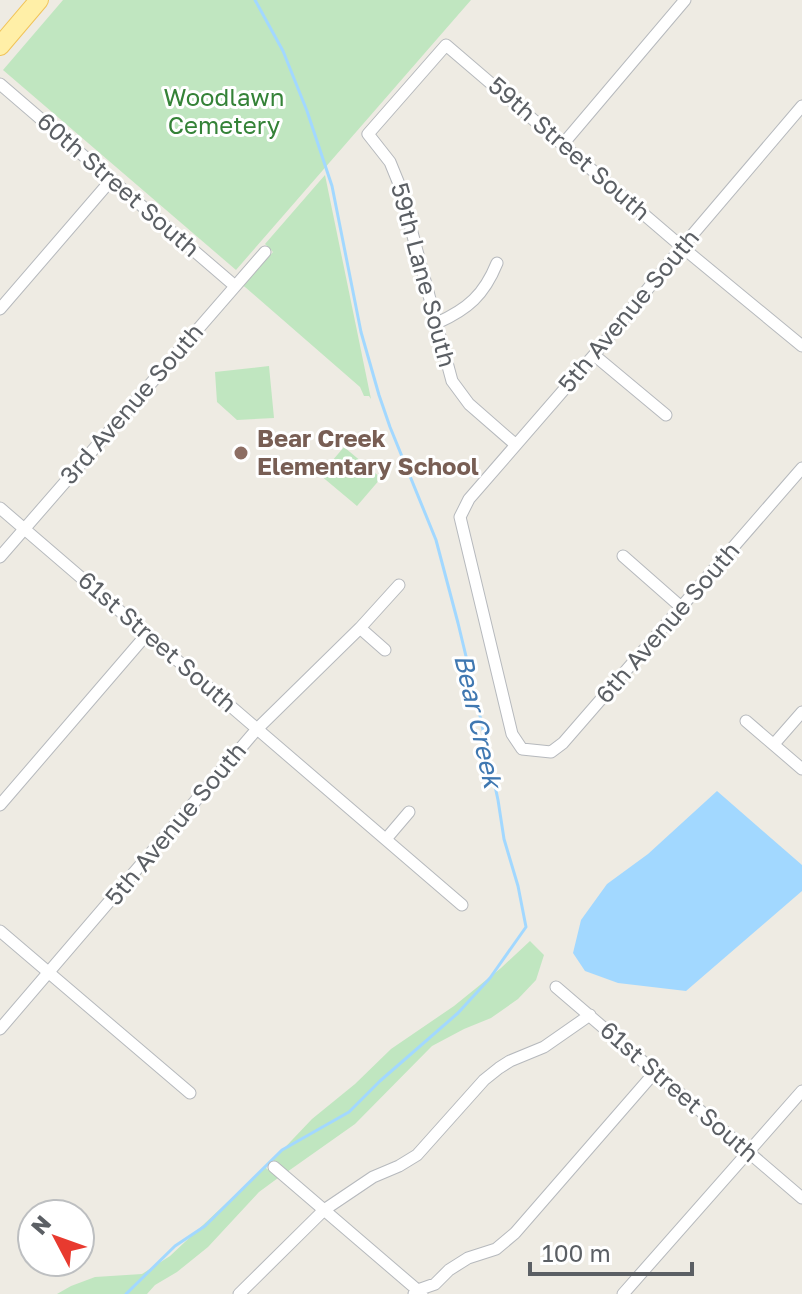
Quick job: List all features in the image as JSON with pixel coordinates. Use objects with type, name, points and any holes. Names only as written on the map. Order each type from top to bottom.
[{"type":"main road","points":[[0,46],[39,0]]},
{"type":"street","points":[[563,144],[685,0]]},
{"type":"street","name":"59th Street South","points":[[368,134],[446,45],[802,346]]},
{"type":"street","name":"60th Street South","points":[[0,84],[235,286]]},
{"type":"street","name":"5th Avenue South","points":[[522,749],[512,734],[460,517],[469,499],[802,106]]},
{"type":"street","name":"59th Lane South","points":[[368,134],[390,162],[399,184],[452,381],[469,404],[516,445]]},
{"type":"street","points":[[0,309],[112,179]]},
{"type":"street","name":"3rd Avenue South","points":[[0,557],[265,252]]},
{"type":"street","points":[[437,323],[471,304],[489,282],[497,263]]},
{"type":"street","points":[[594,355],[666,415]]},
{"type":"street","name":"6th Avenue South","points":[[522,749],[551,752],[563,743],[802,468]]},
{"type":"street","name":"61st Street South","points":[[0,508],[462,905]]},
{"type":"street","points":[[623,556],[681,607]]},
{"type":"street","name":"5th Avenue South","points":[[0,1029],[257,729],[360,628],[399,585]]},
{"type":"street","points":[[360,628],[385,650]]},
{"type":"street","points":[[0,805],[147,634]]},
{"type":"street","points":[[774,744],[802,712]]},
{"type":"street","points":[[746,721],[802,769]]},
{"type":"street","points":[[386,839],[409,812]]},
{"type":"street","points":[[0,931],[190,1093]]},
{"type":"street","name":"61st Street South","points":[[556,987],[802,1198]]},
{"type":"street","points":[[239,1294],[324,1210],[373,1177],[417,1155],[484,1080],[499,1068],[544,1047],[590,1015]]},
{"type":"street","points":[[274,1167],[418,1293],[468,1258],[496,1249],[515,1233],[655,1072]]},
{"type":"street","points":[[623,1294],[802,1091]]},
{"type":"green space","name":"Woodlawn Cemetery","points":[[63,0],[471,0],[236,270],[3,70]]},
{"type":"green space","points":[[325,175],[371,399],[243,286],[273,252],[265,244]]},
{"type":"green space","points":[[269,366],[274,418],[237,420],[217,402],[215,372]]},
{"type":"green space","points":[[344,447],[381,478],[357,506],[320,475]]},
{"type":"green space","points":[[530,941],[544,955],[536,980],[518,999],[491,1018],[432,1046],[355,1124],[287,1172],[273,1160],[312,1119],[391,1049],[454,1006]]},
{"type":"green space","points":[[268,1164],[266,1168],[278,1178],[259,1192],[208,1247],[147,1294],[57,1294],[96,1277],[142,1274],[170,1256]]},
{"type":"water","points":[[717,791],[802,865],[802,891],[686,991],[618,983],[585,971],[573,953],[581,920],[607,884],[648,854]]},
{"type":"waterway","name":"Bear Creek","points":[[126,1294],[175,1246],[205,1226],[282,1150],[349,1112],[458,1013],[490,978],[526,927],[504,839],[477,702],[436,540],[379,395],[361,332],[332,186],[307,111],[283,51],[255,0]]},
{"type":"place","name":"Bear Creek Elementary School","points":[[241,453]]}]
